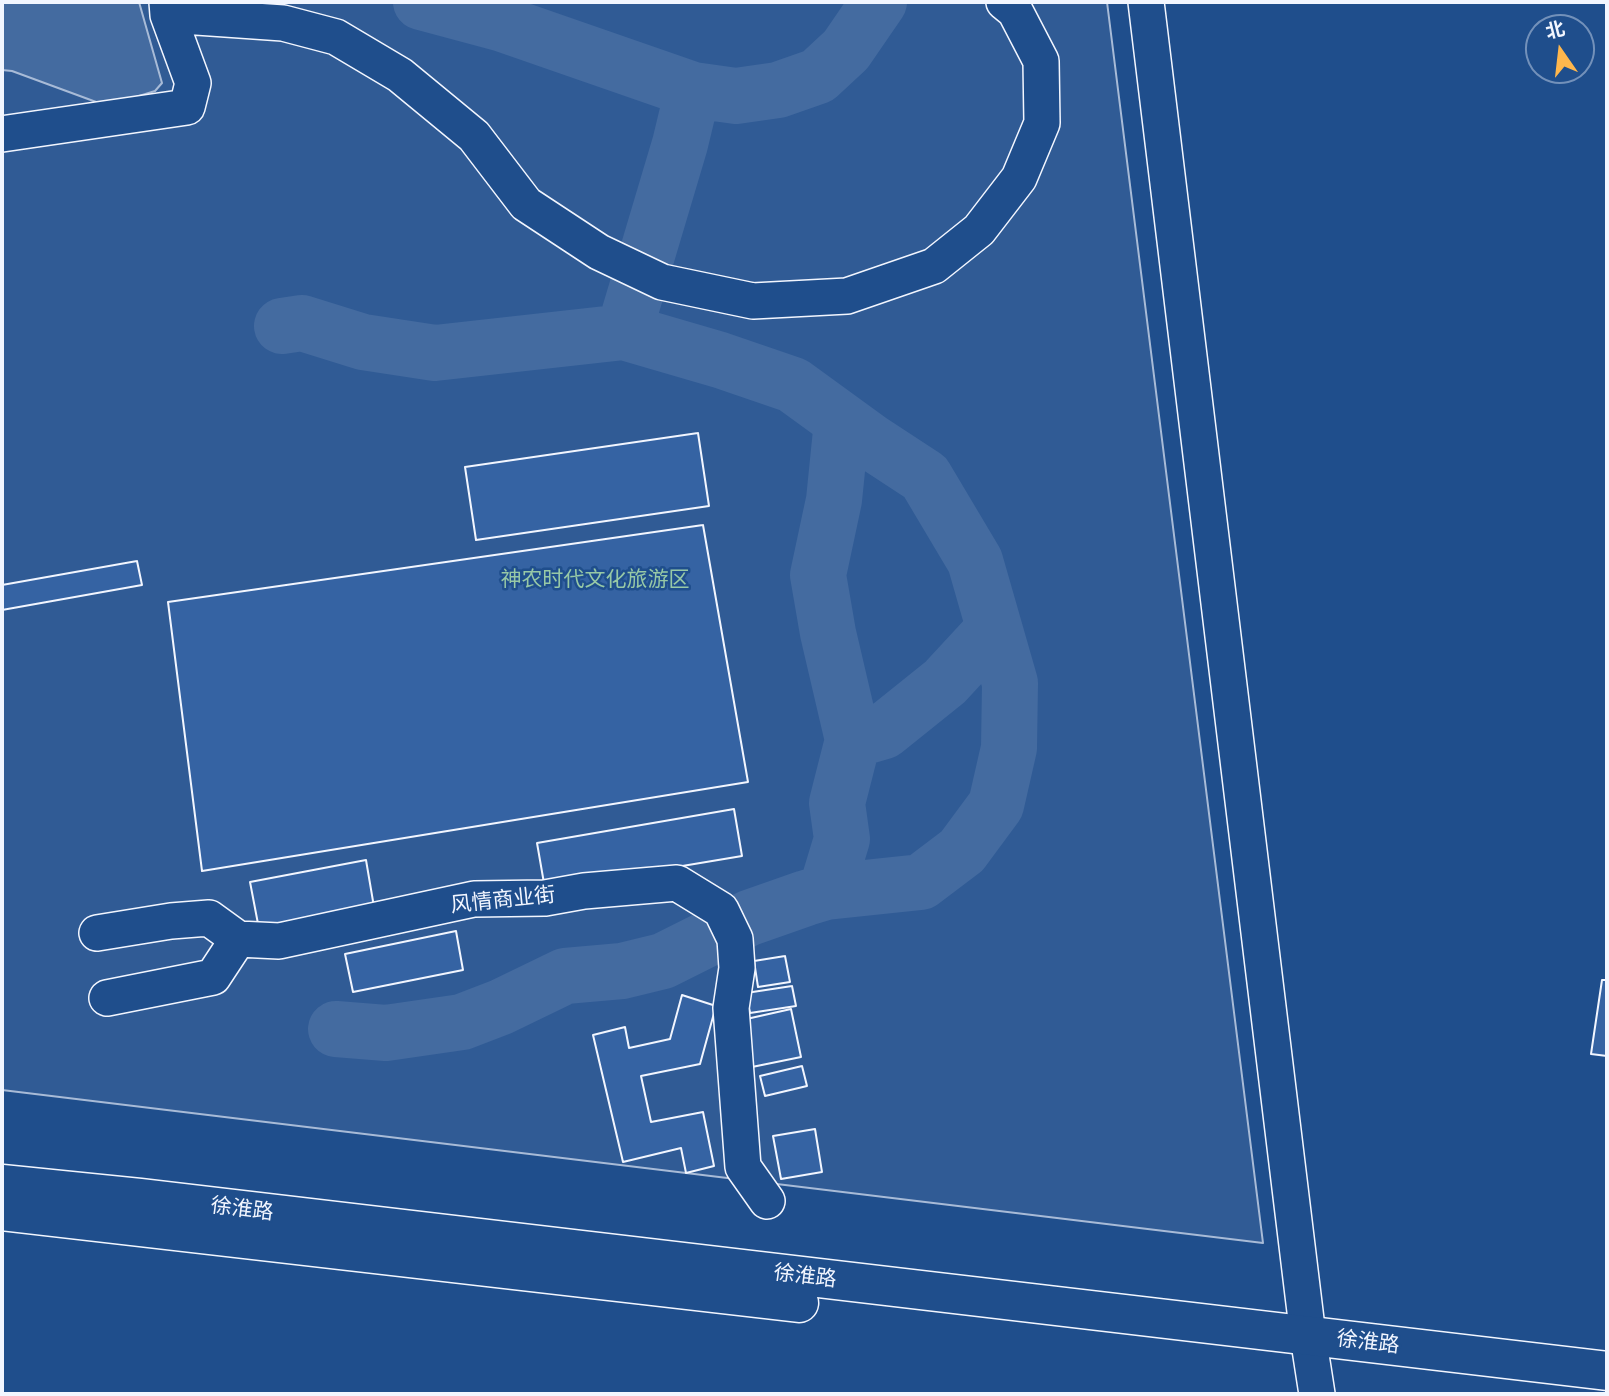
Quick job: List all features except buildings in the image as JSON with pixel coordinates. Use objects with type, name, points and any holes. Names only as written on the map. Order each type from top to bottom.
[{"type":"main road","name":"徐淮路","points":[[2,1184],[140,1198],[1313,1364],[1607,1371]]},
{"type":"main road","name":"徐淮路","points":[[2,1211],[1313,1364],[1599,1394]]},
{"type":"street","points":[[2,134],[187,107],[193,83],[167,8],[283,23],[336,37],[400,75],[474,136],[526,204],[599,252],[662,282],[752,301],[847,296],[934,266],[979,230],[1019,178],[1042,122],[1041,61],[1015,11],[1004,2]]},
{"type":"street","points":[[1146,2],[1313,1364]]},
{"type":"street","name":"风情商业街","points":[[238,939],[279,941],[474,900],[545,898],[584,891],[677,883],[728,924],[737,968],[731,1008],[743,1167],[767,1201]]},
{"type":"street","points":[[97,933],[209,918],[238,939],[214,977],[107,998]]},
{"type":"green space","name":"神农时代文化旅游区","points":[[2,2],[1107,2],[1263,1243],[2,1090]]},
{"type":"shaded area","points":[[2,2],[139,2],[162,83],[155,91],[107,106],[12,71],[2,70]]},
{"type":"waterway","points":[[421,2],[503,24],[693,90],[736,96],[778,90],[818,76],[846,50],[879,2]]},
{"type":"waterway","points":[[282,326],[302,323],[363,342],[435,353],[624,332],[680,144],[693,90]]},
{"type":"waterway","points":[[336,1029],[386,1033],[462,1022],[501,1007],[565,976],[622,971],[663,961],[749,918],[806,898],[826,892],[921,882],[962,851],[996,805],[1009,748],[1010,683],[975,561],[925,477],[793,385],[624,332]]},
{"type":"waterway","points":[[826,892],[842,839],[837,803],[853,740],[828,633],[818,575],[834,500],[842,421]]},
{"type":"waterway","points":[[853,740],[884,731],[945,682],[994,629]]}]
